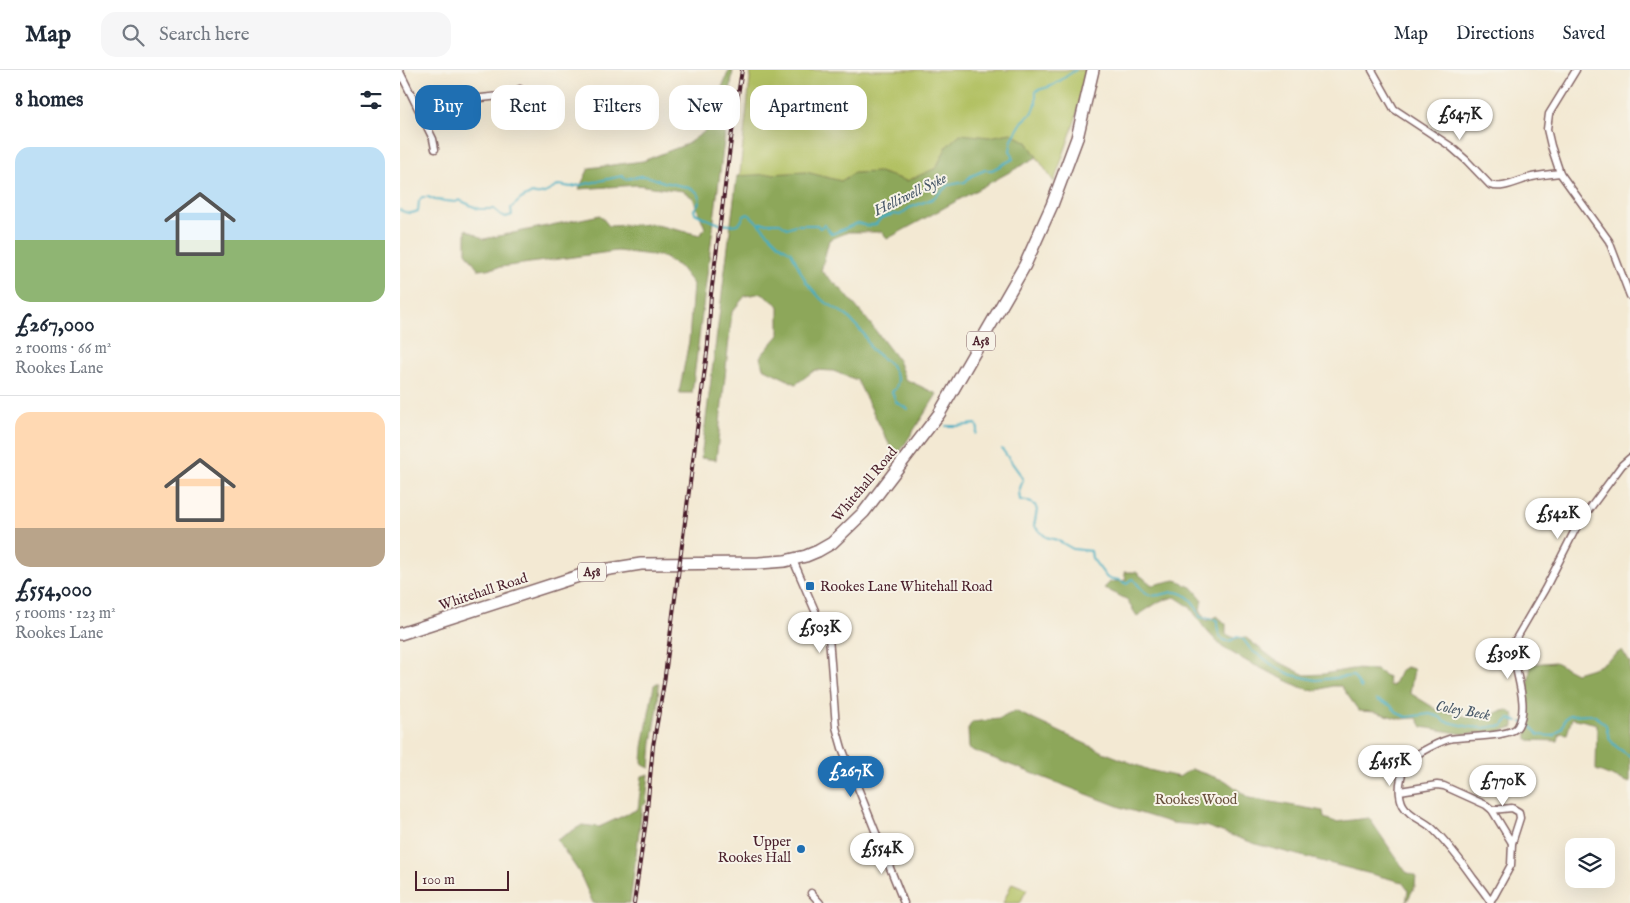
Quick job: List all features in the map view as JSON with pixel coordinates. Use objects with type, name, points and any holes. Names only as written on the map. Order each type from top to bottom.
[{"type":"highway","name":"Whitehall Road","points":[[400,634],[572,578],[616,567],[641,564],[759,563],[793,560],[818,551],[832,543],[845,532],[879,494],[939,414],[1025,265],[1052,205],[1077,138],[1093,70]]},
{"type":"street","points":[[1372,70],[1394,109],[1450,146],[1490,185],[1494,187],[1502,186],[1532,177],[1560,173]]},
{"type":"street","points":[[1576,70],[1549,114],[1548,129],[1560,173],[1609,241],[1630,296]]},
{"type":"street","points":[[400,72],[415,102]]},
{"type":"street","points":[[429,130],[435,149]]},
{"type":"street","points":[[1492,810],[1512,808],[1519,812],[1520,818],[1512,842],[1511,865],[1490,902],[1447,843],[1431,826],[1409,812],[1403,804],[1400,791],[1403,772],[1409,762],[1418,754],[1448,739],[1507,733],[1517,728],[1521,717],[1522,699],[1513,644],[1545,589],[1577,526],[1622,465],[1630,458]]},
{"type":"street","points":[[793,560],[816,613],[829,637],[836,726],[842,748],[904,903]]},
{"type":"street","points":[[1400,791],[1438,785],[1486,805],[1492,810],[1512,842]]},
{"type":"street","points":[[811,893],[820,903]]},
{"type":"green space","points":[[729,70],[733,70],[731,85],[723,85]]},
{"type":"green space","points":[[751,70],[1086,70],[1076,118],[1054,182],[1027,143],[941,193],[738,191]]},
{"type":"green space","points":[[705,130],[725,130],[692,393],[679,393],[689,341],[693,284],[679,266],[661,256],[617,251],[479,270],[466,252],[466,229],[484,239],[600,215],[609,226],[652,224],[700,235],[705,228],[693,198],[683,191],[637,185],[579,189],[589,168],[643,161],[687,144]]},
{"type":"green space","points":[[1011,133],[1027,142],[1037,157],[887,239],[882,232],[848,232],[829,240],[821,271],[843,291],[869,322],[898,360],[905,379],[937,394],[896,458],[857,380],[833,371],[815,370],[796,384],[763,368],[760,357],[779,335],[779,306],[762,293],[745,296],[732,312],[716,460],[701,458],[737,176],[806,172],[841,181],[854,173],[879,172],[907,181],[936,168],[947,146],[960,134],[989,137]]},
{"type":"green space","points":[[1124,572],[1136,572],[1152,585],[1175,580],[1192,587],[1203,600],[1200,609],[1206,621],[1217,616],[1226,624],[1226,634],[1236,639],[1245,637],[1275,660],[1305,675],[1352,669],[1376,670],[1388,677],[1389,685],[1393,686],[1400,671],[1406,667],[1414,669],[1410,693],[1436,709],[1468,717],[1487,718],[1498,712],[1508,710],[1514,715],[1514,727],[1497,732],[1463,734],[1422,727],[1417,718],[1400,719],[1375,712],[1359,711],[1341,686],[1332,686],[1314,691],[1300,687],[1222,647],[1205,629],[1190,607],[1175,597],[1160,601],[1137,616],[1126,599],[1104,588],[1110,582],[1126,580]]},
{"type":"green space","points":[[1622,650],[1630,663],[1630,783],[1596,770],[1597,724],[1572,718],[1567,734],[1560,733],[1558,741],[1527,740],[1526,700],[1531,664],[1555,662],[1576,673],[1599,666]]},
{"type":"green space","points":[[659,683],[658,708],[650,768],[642,762],[643,747],[654,685]]},
{"type":"green space","name":"Rookes Wood","points":[[1015,711],[1103,752],[1149,770],[1179,777],[1191,769],[1226,781],[1249,798],[1323,811],[1324,818],[1336,822],[1369,818],[1406,872],[1416,876],[1415,886],[1406,903],[1408,890],[1402,882],[1259,845],[1205,826],[1172,823],[1123,808],[969,749],[968,729],[972,722],[999,719]]},
{"type":"green space","points":[[649,774],[646,803],[642,807],[630,903],[593,903],[579,872],[557,840],[582,825],[599,827],[638,809],[642,776]]},
{"type":"green space","points":[[1012,883],[1027,889],[1020,903],[1003,903]]},
{"type":"waterway","name":"Helliwell Syke","points":[[759,223],[780,223],[787,228],[795,225],[817,225],[820,228],[824,225],[832,234],[858,223],[867,226],[876,224],[881,218],[894,214],[900,215],[909,208],[932,199],[949,185],[965,182],[971,176],[985,170],[992,170],[1013,159],[1010,151],[1012,139],[1022,122],[1033,112],[1036,105],[1036,91],[1049,87],[1076,70]]},
{"type":"waterway","points":[[400,210],[409,213],[418,211],[419,201],[422,197],[428,197],[435,200],[456,202],[459,200],[479,209],[494,209],[506,217],[512,215],[511,208],[521,199],[532,193],[543,194],[559,185],[571,187],[622,176],[625,179],[647,176],[692,189],[699,196],[699,202],[694,210],[695,213],[711,221],[729,225],[740,223],[744,216],[748,214],[781,246],[791,252],[806,282],[813,290],[822,300],[846,315],[863,333],[871,349],[891,365],[898,380],[896,388],[892,392],[896,402],[908,409]]},
{"type":"waterway","name":"Coley Beck","points":[[946,426],[976,424],[978,429],[976,434]]},
{"type":"waterway","name":"Coley Beck","points":[[1002,449],[1023,480],[1019,491],[1020,500],[1035,505],[1037,510],[1034,526],[1046,537],[1057,540],[1073,549],[1091,551],[1092,558],[1107,578],[1119,580],[1127,584],[1133,579],[1150,595],[1173,592],[1183,594],[1194,604],[1200,617],[1217,620],[1221,638],[1227,641],[1237,637],[1243,639],[1252,651],[1275,667],[1292,675],[1316,680],[1353,676],[1361,688]]},
{"type":"waterway","name":"Coley Beck","points":[[1377,700],[1390,705],[1399,714],[1407,717],[1430,714],[1440,717],[1444,721],[1470,727],[1503,726],[1509,719],[1518,721]]},
{"type":"waterway","name":"Coley Beck","points":[[1522,722],[1532,727],[1538,735],[1554,736],[1562,728],[1565,719],[1569,715],[1590,714],[1606,725],[1608,736],[1613,744],[1630,756]]},
{"type":"railway","points":[[634,903],[646,821],[653,746],[664,683],[708,345],[711,294],[732,132],[742,70]]},
{"type":"place","name":"Rookes Lane Whitehall Road","points":[[810,586]]},
{"type":"place","name":"Upper Rookes Hall","points":[[801,849]]}]
